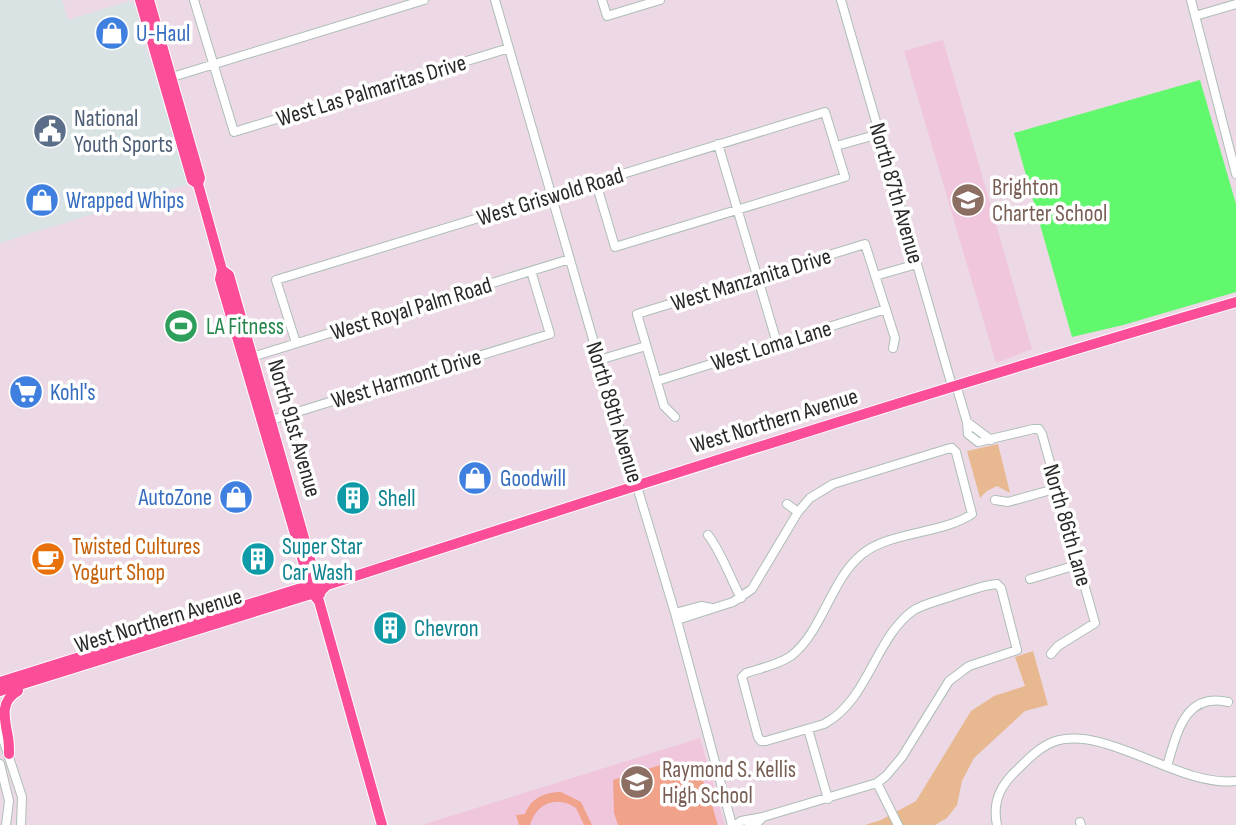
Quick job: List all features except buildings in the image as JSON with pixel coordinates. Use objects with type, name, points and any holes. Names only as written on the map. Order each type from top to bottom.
[{"type":"main road","name":"North 91st Avenue","points":[[139,0],[167,78]]},
{"type":"main road","name":"North 91st Avenue","points":[[149,0],[192,180],[198,184],[222,270],[220,279],[296,508],[382,825]]},
{"type":"main road","name":"North 91st Avenue","points":[[222,270],[229,275],[252,356],[273,461],[318,590]]},
{"type":"main road","name":"West Northern Avenue","points":[[0,682],[318,590],[954,386],[1236,302]]},
{"type":"main road","points":[[232,318],[246,351],[252,356]]},
{"type":"main road","points":[[273,461],[282,477],[289,503],[296,508]]},
{"type":"main road","name":"West Northern Avenue","points":[[0,691],[151,639]]},
{"type":"main road","points":[[9,754],[9,739],[1,715],[2,702],[9,695],[52,675]]},
{"type":"street","points":[[194,0],[214,64]]},
{"type":"street","points":[[167,78],[424,0]]},
{"type":"street","name":"North 89th Avenue","points":[[495,0],[676,617],[734,825]]},
{"type":"street","points":[[602,0],[607,16],[660,0]]},
{"type":"street","name":"North 87th Avenue","points":[[841,0],[917,264],[967,422],[968,433],[975,435],[978,442],[1039,429]]},
{"type":"street","points":[[1191,0],[1236,174]]},
{"type":"street","points":[[1195,16],[1236,4]]},
{"type":"street","name":"West Las Palmaritas Drive","points":[[214,64],[234,132],[509,48]]},
{"type":"street","name":"West Griswold Road","points":[[296,343],[276,280],[825,112],[836,146]]},
{"type":"street","points":[[596,183],[615,247],[845,177],[836,146],[879,134]]},
{"type":"street","points":[[718,144],[777,343]]},
{"type":"street","name":"West Manzanita Drive","points":[[646,346],[637,314],[865,244],[875,276]]},
{"type":"street","name":"West Royal Palm Road","points":[[252,356],[570,259]]},
{"type":"street","points":[[893,348],[895,338],[875,276],[917,264]]},
{"type":"street","name":"West Harmont Drive","points":[[266,421],[550,334],[531,271]]},
{"type":"street","name":"West Loma Lane","points":[[657,381],[886,309]]},
{"type":"street","points":[[599,360],[646,346],[664,406],[675,417]]},
{"type":"street","name":"North 86th Lane","points":[[1039,429],[1095,623],[1058,646],[1051,654]]},
{"type":"street","points":[[676,617],[701,606],[712,608],[741,598],[758,581],[810,498],[833,484],[952,448],[956,452],[972,514],[881,544],[863,553],[846,573],[798,649],[780,662],[746,673],[743,677],[761,741],[824,724],[843,712],[897,627],[915,610],[940,600],[997,584],[1001,588],[1017,650],[969,666],[949,681],[902,757],[877,783],[734,825]]},
{"type":"street","points":[[995,500],[1008,502],[1058,488]]},
{"type":"street","points":[[787,504],[799,512]]},
{"type":"street","points":[[708,535],[741,598]]},
{"type":"street","points":[[1030,579],[1080,564]]},
{"type":"street","points":[[1167,766],[1184,717],[1205,701],[1214,699],[1227,702]]},
{"type":"street","points":[[1175,710],[1184,717]]},
{"type":"street","points":[[808,729],[828,799]]},
{"type":"street","points":[[0,730],[22,797],[21,825]]},
{"type":"street","points":[[997,825],[995,806],[1001,787],[1046,745],[1064,739],[1093,736],[1210,780],[1236,780]]},
{"type":"street","points":[[0,764],[9,801],[6,825]]},
{"type":"street","points":[[877,783],[898,825]]},
{"type":"street","points":[[749,825],[757,823],[763,817]]},
{"type":"shaded area","points":[[0,0],[62,0],[68,20],[130,1],[135,6],[189,184],[0,243]]},
{"type":"shaded area","name":"Brighton Charter School","points":[[943,40],[1032,349],[996,363],[904,51]]},
{"type":"shaded area","points":[[1200,80],[1236,204],[1236,292],[1072,337],[1014,133]]},
{"type":"shaded area","points":[[998,444],[1010,493],[997,486],[980,498],[967,451]]},
{"type":"shaded area","points":[[1033,651],[1048,705],[1025,711],[974,758],[962,781],[957,805],[947,818],[935,825],[865,825],[881,820],[916,801],[971,711],[994,696],[1025,686],[1015,657]]},
{"type":"shaded area","name":"Raymond S. Kellis High School","points":[[700,738],[725,825],[422,825]]},
{"type":"shaded area","points":[[670,762],[691,768],[699,775],[718,825],[618,825],[614,813],[613,780]]},
{"type":"shaded area","points":[[561,792],[581,802],[592,825],[584,825],[576,808],[555,802],[548,803],[537,811],[530,825],[519,825],[516,815],[525,814],[535,800],[549,793]]},
{"type":"place","name":"U-Haul","points":[[112,33]]},
{"type":"place","name":"National Youth Sports","points":[[50,131]]},
{"type":"place","name":"Wrapped Whips","points":[[42,200]]},
{"type":"place","name":"Brighton Charter School","points":[[968,200]]},
{"type":"place","name":"LA Fitness","points":[[181,326]]},
{"type":"place","name":"Kohl's","points":[[26,392]]},
{"type":"place","name":"Goodwill","points":[[475,478]]},
{"type":"place","name":"AutoZone","points":[[236,497]]},
{"type":"place","name":"Shell","points":[[353,498]]},
{"type":"place","name":"Twisted Cultures Yogurt Shop","points":[[48,559]]},
{"type":"place","name":"Super Star Car Wash","points":[[258,559]]},
{"type":"place","name":"Chevron","points":[[390,628]]},
{"type":"place","name":"Raymond S. Kellis High School","points":[[637,782]]}]
